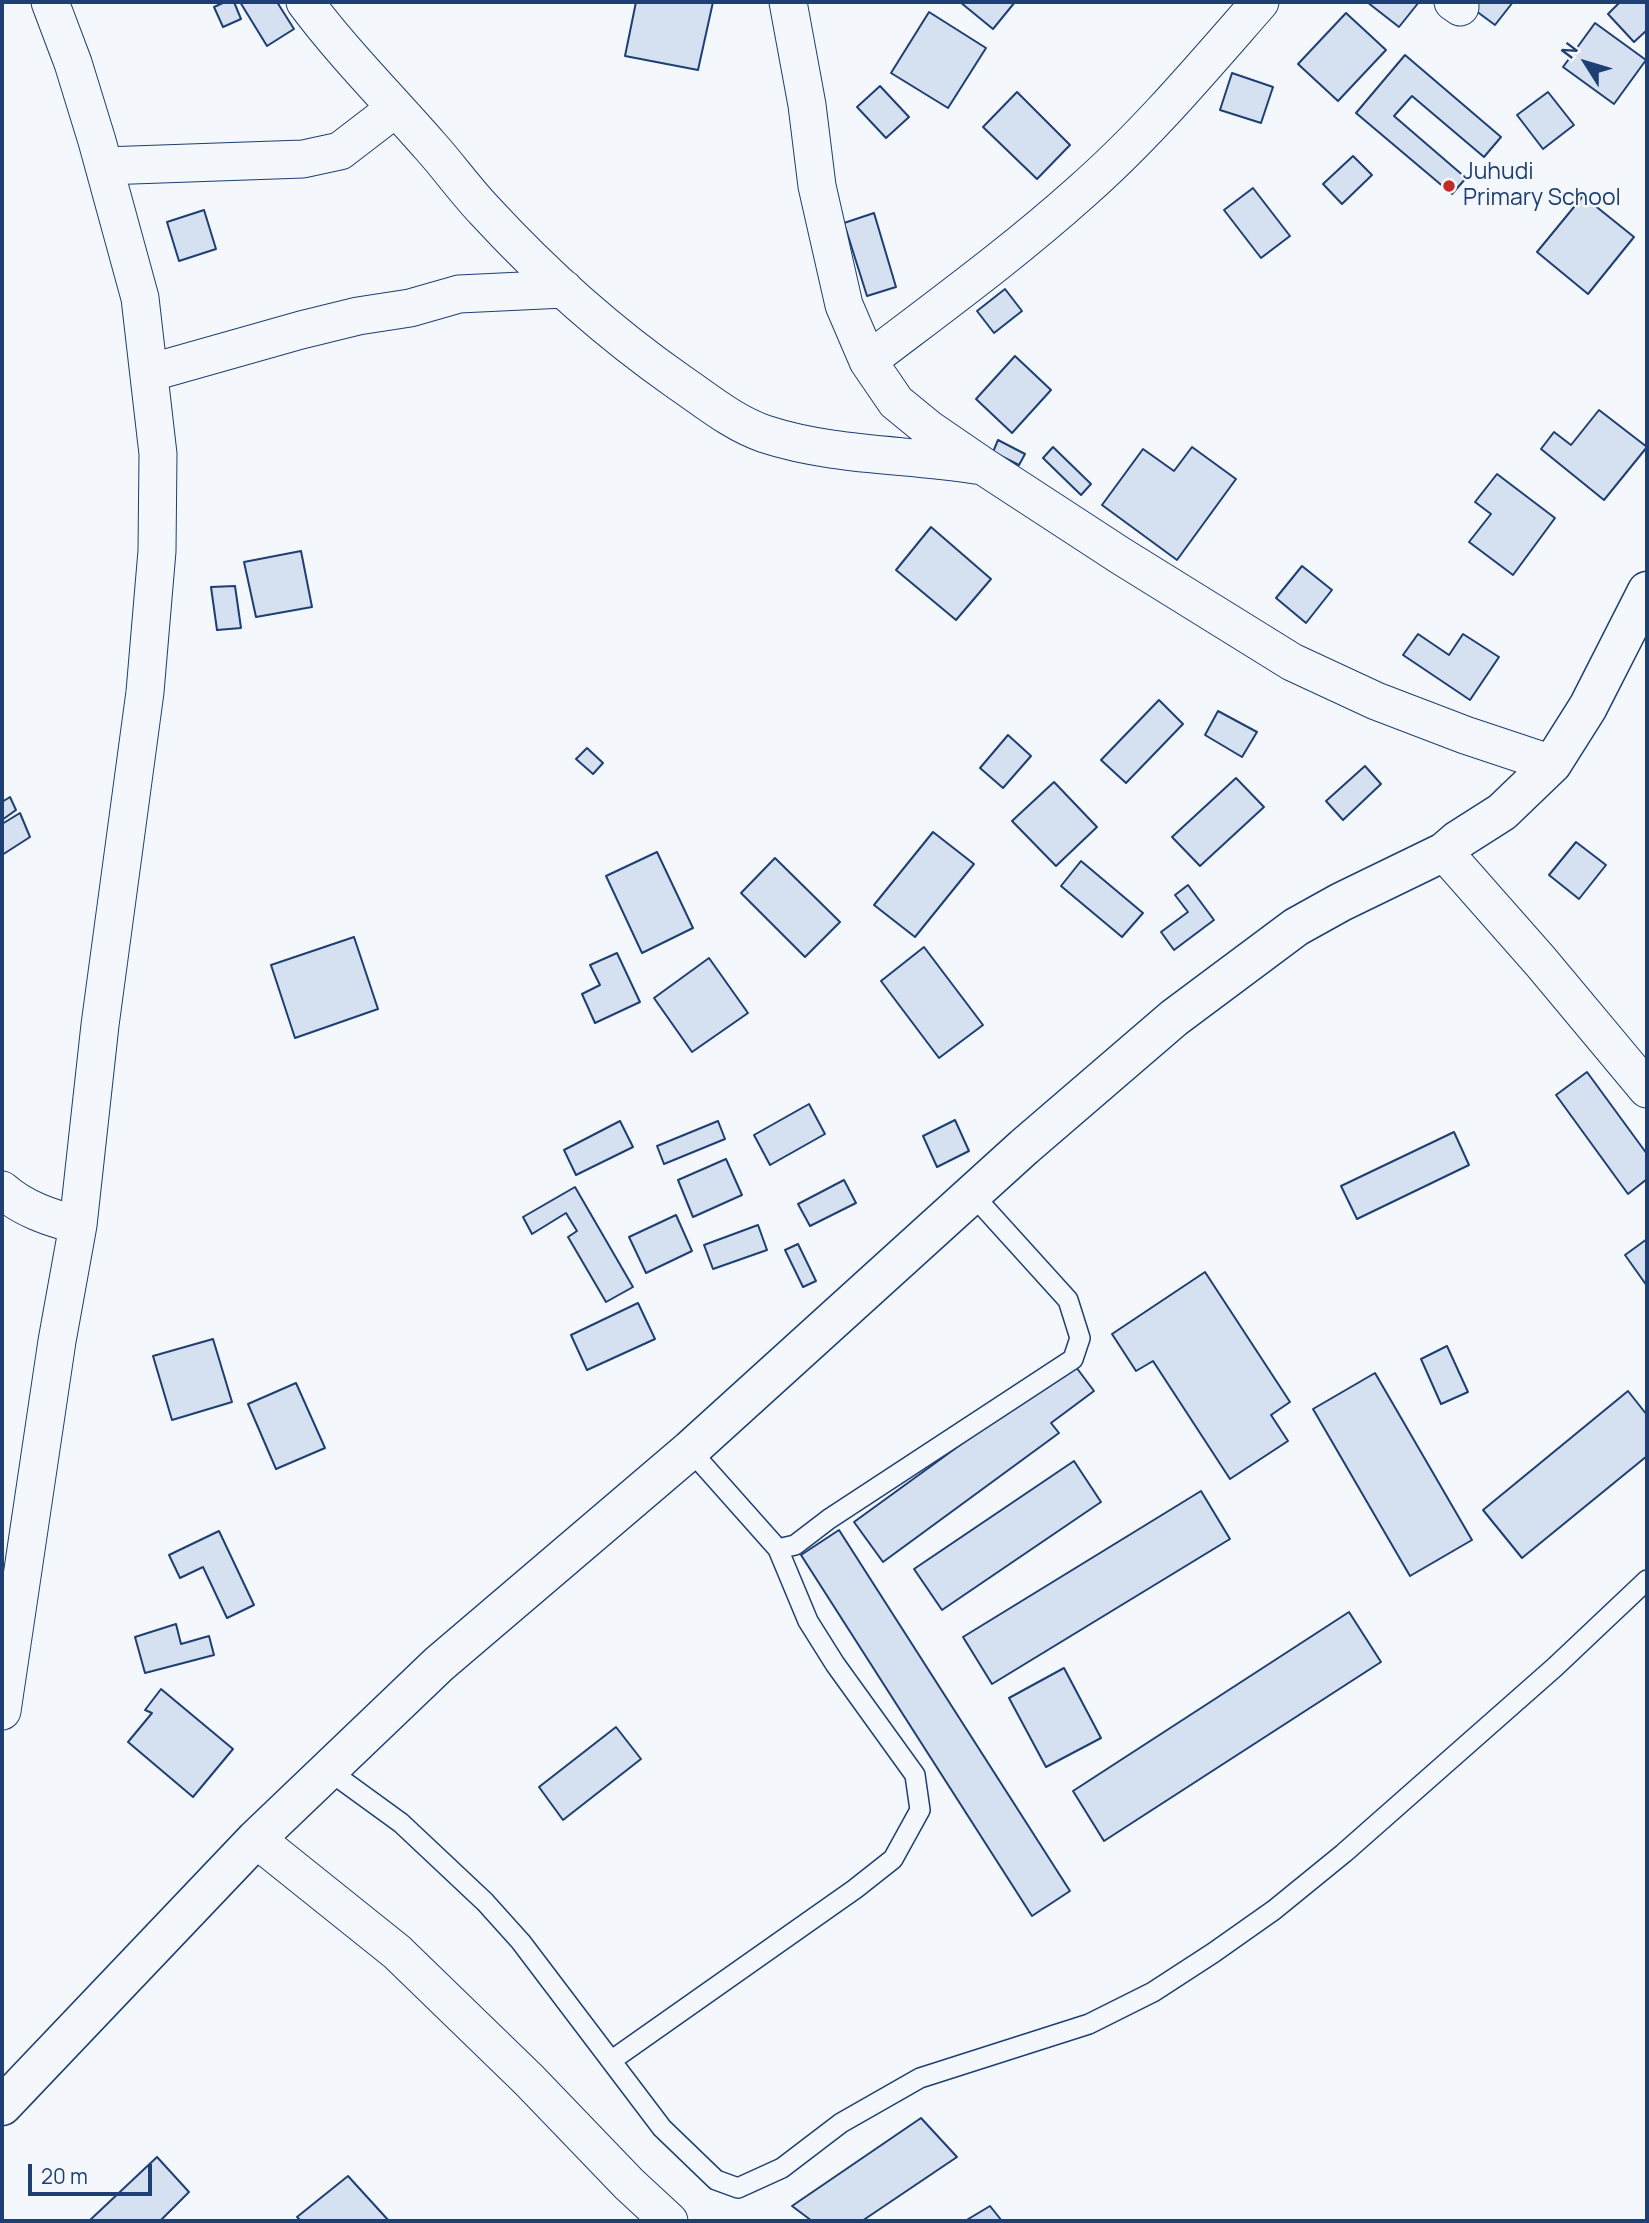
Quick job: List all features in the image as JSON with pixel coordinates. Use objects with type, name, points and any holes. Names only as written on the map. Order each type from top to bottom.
[{"type":"street","points":[[2,1710],[57,1341],[78,1225],[100,1025],[145,692],[157,551],[158,454],[140,298],[73,63],[50,2]]},
{"type":"street","points":[[305,2],[484,209],[564,289],[592,315],[732,419],[764,433],[827,448],[934,458],[983,466]]},
{"type":"street","points":[[788,2],[826,234],[844,305],[869,361],[896,402],[929,429],[983,466],[1292,662],[1402,711],[1552,764]]},
{"type":"street","points":[[869,361],[943,305],[1083,191],[1163,111],[1259,2]]},
{"type":"street","points":[[104,166],[303,159],[340,151],[396,108]]},
{"type":"street","points":[[149,373],[312,327],[358,316],[410,309],[459,294],[564,289]]},
{"type":"street","points":[[2,2106],[256,1839],[439,1664],[690,1450],[972,1194],[1174,1018],[1286,934],[1341,902],[1444,852],[1502,812],[1552,764],[1588,707],[1647,591]]},
{"type":"street","points":[[1444,852],[1541,962],[1647,1089]]},
{"type":"street","points":[[2,1190],[10,1198],[49,1217],[78,1225]]},
{"type":"street","points":[[256,1839],[397,1952],[529,2080],[629,2184],[670,2221]]},
{"type":"lane","points":[[778,1549],[795,1545],[829,1519],[1073,1359],[1080,1338],[1068,1300],[972,1194]]},
{"type":"lane","points":[[611,2060],[874,1874],[893,1858],[920,1810],[915,1775],[835,1664],[808,1621],[778,1549],[690,1450]]},
{"type":"lane","points":[[328,1770],[401,1823],[485,1902],[521,1942],[662,2128],[716,2180],[738,2188],[782,2168],[841,2123],[920,2078],[1089,2024],[1153,1993],[1213,1953],[1275,1910],[1345,1853],[1556,1667],[1647,1580]]},
{"type":"building","points":[[225,2],[234,2],[241,19],[223,27],[214,7]]},
{"type":"building","points":[[240,2],[277,2],[294,29],[267,46]]},
{"type":"building","points":[[636,2],[713,2],[698,70],[625,56]]},
{"type":"building","points":[[960,2],[1015,2],[993,29]]},
{"type":"building","points":[[1367,2],[1419,2],[1399,27]]},
{"type":"building","points":[[1464,2],[1513,2],[1495,25]]},
{"type":"building","points":[[1620,2],[1647,2],[1647,30],[1634,42],[1608,14]]},
{"type":"building","points":[[929,12],[986,48],[948,108],[891,73]]},
{"type":"building","points":[[1346,13],[1386,50],[1338,101],[1298,64]]},
{"type":"building","points":[[1595,23],[1646,60],[1614,104],[1563,67]]},
{"type":"building","points":[[1405,55],[1501,137],[1484,157],[1412,96],[1394,116],[1466,178],[1452,194],[1356,113]]},
{"type":"building","points":[[1232,73],[1273,87],[1261,123],[1220,110]]},
{"type":"building","points":[[880,86],[909,117],[886,138],[857,107]]},
{"type":"building","points":[[1017,92],[1070,145],[1037,179],[983,127]]},
{"type":"building","points":[[1548,92],[1574,125],[1543,149],[1517,115]]},
{"type":"building","points":[[1353,156],[1372,175],[1342,204],[1323,184]]},
{"type":"building","points":[[1253,188],[1290,236],[1261,258],[1224,210]]},
{"type":"building","points":[[1583,196],[1634,237],[1588,294],[1537,252]]},
{"type":"building","points":[[204,210],[216,249],[179,261],[167,222]]},
{"type":"building","points":[[874,213],[896,287],[867,296],[844,223]]},
{"type":"building","points":[[1005,289],[1022,311],[994,333],[977,311]]},
{"type":"building","points":[[1015,356],[1051,390],[1012,433],[976,399]]},
{"type":"building","points":[[1599,410],[1647,447],[1604,500],[1541,449],[1554,432],[1571,445]]},
{"type":"building","points":[[998,440],[1025,454],[1019,465],[993,452]]},
{"type":"building","points":[[1053,447],[1091,484],[1081,495],[1043,458]]},
{"type":"building","points":[[1192,447],[1236,479],[1177,560],[1102,505],[1143,449],[1174,471]]},
{"type":"building","points":[[1497,474],[1555,518],[1513,575],[1469,542],[1491,514],[1475,502]]},
{"type":"building","points":[[931,527],[991,579],[956,620],[896,570]]},
{"type":"building","points":[[301,551],[312,607],[256,617],[244,562]]},
{"type":"building","points":[[1302,566],[1332,590],[1306,623],[1276,598]]},
{"type":"building","points":[[235,586],[241,628],[217,630],[211,587]]},
{"type":"building","points":[[1418,634],[1449,655],[1463,634],[1499,657],[1470,700],[1403,655]]},
{"type":"building","points":[[1159,700],[1183,724],[1126,783],[1101,760]]},
{"type":"building","points":[[1218,711],[1257,732],[1242,757],[1205,735]]},
{"type":"building","points":[[1008,735],[1031,756],[1003,788],[980,768]]},
{"type":"building","points":[[587,748],[603,763],[593,774],[576,759]]},
{"type":"building","points":[[1365,766],[1381,784],[1343,820],[1326,801]]},
{"type":"building","points":[[1236,778],[1264,807],[1200,866],[1172,837]]},
{"type":"building","points":[[1054,782],[1097,827],[1056,866],[1012,821]]},
{"type":"building","points":[[10,797],[16,810],[2,820],[2,802]]},
{"type":"building","points":[[20,813],[30,837],[2,855],[2,824]]},
{"type":"building","points":[[933,832],[974,864],[915,937],[874,905]]},
{"type":"building","points":[[1576,842],[1606,865],[1579,899],[1549,875]]},
{"type":"building","points":[[657,852],[693,928],[642,953],[606,876]]},
{"type":"building","points":[[775,858],[840,922],[805,957],[741,893]]},
{"type":"building","points":[[1081,861],[1143,913],[1122,937],[1061,886]]},
{"type":"building","points":[[1188,885],[1214,920],[1174,950],[1161,932],[1188,912],[1175,895]]},
{"type":"building","points":[[354,937],[378,1009],[295,1038],[271,965]]},
{"type":"building","points":[[924,947],[983,1025],[939,1058],[881,981]]},
{"type":"building","points":[[617,953],[640,1002],[595,1023],[582,994],[600,985],[590,965]]},
{"type":"building","points":[[709,958],[748,1013],[692,1052],[654,998]]},
{"type":"building","points":[[1587,1072],[1647,1154],[1647,1179],[1628,1194],[1556,1095]]},
{"type":"building","points":[[809,1104],[825,1134],[770,1165],[754,1135]]},
{"type":"building","points":[[955,1120],[969,1151],[937,1167],[923,1136]]},
{"type":"building","points":[[620,1121],[633,1147],[576,1175],[564,1150]]},
{"type":"building","points":[[718,1121],[725,1139],[664,1164],[657,1146]]},
{"type":"building","points":[[1454,1132],[1469,1165],[1357,1219],[1341,1186]]},
{"type":"building","points":[[726,1159],[742,1195],[693,1217],[678,1180]]},
{"type":"building","points":[[844,1180],[856,1203],[810,1226],[798,1204]]},
{"type":"building","points":[[575,1187],[633,1287],[606,1302],[568,1237],[577,1231],[566,1213],[532,1234],[523,1217]]},
{"type":"building","points":[[676,1215],[692,1251],[646,1273],[629,1237]]},
{"type":"building","points":[[758,1225],[767,1250],[713,1269],[704,1245]]},
{"type":"building","points":[[1647,1239],[1647,1286],[1625,1255]]},
{"type":"building","points":[[798,1244],[816,1281],[803,1287],[785,1250]]},
{"type":"building","points":[[1205,1272],[1290,1402],[1271,1415],[1288,1441],[1230,1479],[1153,1361],[1136,1371],[1112,1334]]},
{"type":"building","points":[[638,1303],[655,1339],[587,1370],[571,1335]]},
{"type":"building","points":[[213,1339],[232,1402],[172,1420],[153,1356]]},
{"type":"building","points":[[1447,1346],[1468,1392],[1441,1404],[1421,1359]]},
{"type":"building","points":[[1073,1363],[1094,1391],[1051,1423],[1059,1433],[883,1562],[854,1522]]},
{"type":"building","points":[[1375,1373],[1472,1540],[1410,1576],[1313,1409]]},
{"type":"building","points":[[296,1383],[325,1448],[276,1469],[248,1404]]},
{"type":"building","points":[[1628,1391],[1647,1415],[1647,1456],[1522,1558],[1483,1510]]},
{"type":"building","points":[[1074,1461],[1101,1502],[942,1610],[914,1569]]},
{"type":"building","points":[[1201,1491],[1230,1539],[992,1684],[963,1637]]},
{"type":"building","points":[[839,1530],[1070,1891],[1032,1916],[801,1555]]},
{"type":"building","points":[[219,1531],[254,1605],[227,1618],[203,1567],[180,1578],[169,1555]]},
{"type":"building","points":[[1349,1612],[1381,1662],[1104,1841],[1073,1791]]},
{"type":"building","points":[[176,1624],[181,1644],[209,1636],[214,1655],[145,1673],[135,1637]]},
{"type":"building","points":[[1064,1668],[1101,1738],[1046,1767],[1009,1698]]},
{"type":"building","points":[[161,1689],[233,1749],[193,1797],[128,1742],[152,1713],[145,1710]]},
{"type":"building","points":[[616,1727],[641,1759],[563,1820],[539,1787]]},
{"type":"building","points":[[921,2118],[957,2157],[862,2221],[812,2221],[792,2206]]},
{"type":"building","points":[[157,2157],[189,2192],[160,2221],[89,2221]]},
{"type":"building","points":[[348,2176],[389,2221],[301,2221],[297,2217]]},
{"type":"building","points":[[990,2206],[1002,2221],[965,2221]]},
{"type":"place","name":"Juhudi Primary School","points":[[1449,186]]}]
